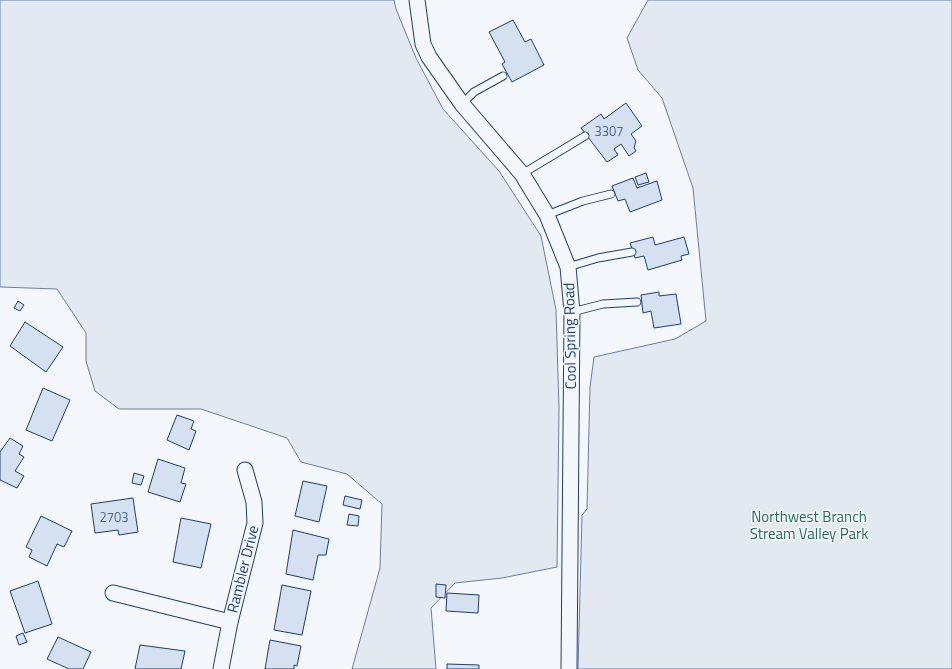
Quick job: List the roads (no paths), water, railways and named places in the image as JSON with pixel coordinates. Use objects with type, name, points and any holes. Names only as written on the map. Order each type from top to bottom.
[{"type":"street","name":"Cool Spring Road","points":[[417,0],[423,44],[429,57],[462,104],[522,174],[547,215],[568,267],[572,312],[569,669]]},
{"type":"street","name":"Rambler Drive","points":[[221,669],[230,622],[255,523],[254,502],[245,470]]},
{"type":"street","points":[[113,593],[230,622]]},
{"type":"lane","points":[[462,104],[474,92],[503,76]]},
{"type":"lane","points":[[522,174],[585,136]]},
{"type":"lane","points":[[547,215],[583,201],[611,194]]},
{"type":"lane","points":[[568,267],[598,258],[632,252]]},
{"type":"lane","points":[[572,312],[603,304],[637,302]]},
{"type":"park label","name":"Northwest Branch Stream Valley Park","points":[[809,526]]}]
